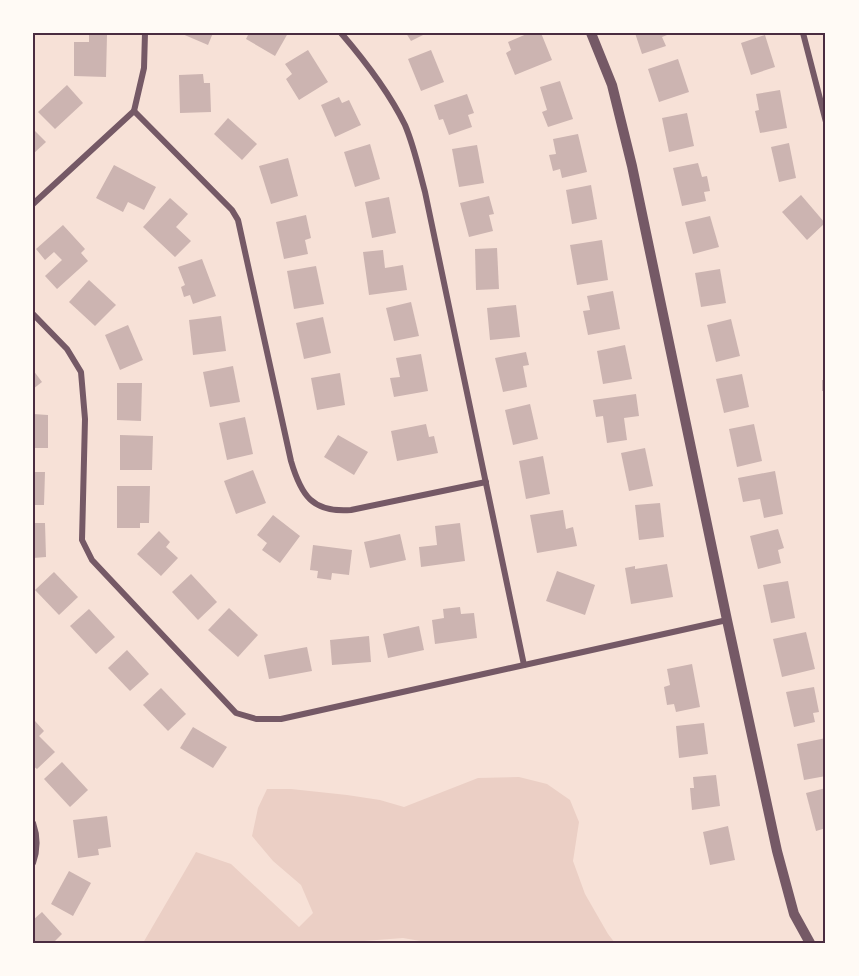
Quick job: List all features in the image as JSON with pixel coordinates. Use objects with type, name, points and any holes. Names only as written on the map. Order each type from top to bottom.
[{"type":"street","points":[[33,204],[135,111],[144,68],[145,33]]},
{"type":"street","points":[[341,33],[388,96],[405,125],[415,153],[524,665]]},
{"type":"street","points":[[591,33],[612,85],[632,166],[780,862],[794,915],[810,943]]},
{"type":"street","points":[[803,33],[826,122]]},
{"type":"street","points":[[135,111],[232,210],[238,220],[291,461],[296,479],[305,495],[318,505],[339,511],[486,482]]},
{"type":"street","points":[[33,314],[67,349],[81,372],[85,419],[82,540],[92,560],[236,713],[256,719],[281,718],[727,620]]},
{"type":"street","points":[[33,823],[38,836],[33,863]]},
{"type":"shaded area","points":[[519,777],[547,784],[570,800],[579,822],[573,861],[585,894],[615,943],[432,943],[403,938],[361,943],[143,943],[196,852],[231,864],[299,927],[313,913],[301,885],[273,861],[252,836],[258,808],[267,789],[347,795],[380,800],[404,807],[478,778]]},
{"type":"building","points":[[180,33],[213,33],[208,45]]},
{"type":"building","points":[[249,33],[288,33],[275,56],[246,39]]},
{"type":"building","points":[[406,33],[427,33],[411,41]]},
{"type":"building","points":[[529,33],[541,33],[552,60],[515,75],[506,53],[511,50],[508,42]]},
{"type":"building","points":[[635,33],[672,33],[662,37],[666,46],[642,54]]},
{"type":"building","points":[[89,34],[107,35],[106,77],[74,76],[74,42],[89,42]]},
{"type":"building","points":[[765,35],[775,67],[751,75],[741,43]]},
{"type":"building","points":[[308,50],[328,82],[299,100],[286,79],[292,74],[285,64]]},
{"type":"building","points":[[431,50],[444,82],[421,91],[408,59]]},
{"type":"building","points":[[678,59],[689,92],[659,102],[648,69]]},
{"type":"building","points":[[203,74],[204,83],[210,83],[211,112],[180,113],[179,75]]},
{"type":"building","points":[[560,81],[573,119],[548,127],[542,112],[547,110],[540,87]]},
{"type":"building","points":[[67,85],[83,103],[55,129],[38,112]]},
{"type":"building","points":[[780,90],[787,128],[760,133],[755,111],[759,110],[756,94]]},
{"type":"building","points":[[467,94],[474,113],[468,115],[472,127],[449,135],[443,119],[439,120],[434,105]]},
{"type":"building","points":[[339,97],[342,103],[349,100],[361,125],[335,137],[321,105]]},
{"type":"building","points":[[687,113],[694,146],[669,152],[662,118]]},
{"type":"building","points":[[228,118],[257,144],[242,160],[214,134]]},
{"type":"building","points":[[33,129],[46,142],[33,154]]},
{"type":"building","points":[[578,134],[587,172],[562,178],[560,169],[553,171],[549,155],[556,154],[553,139]]},
{"type":"building","points":[[789,143],[796,178],[779,182],[771,147]]},
{"type":"building","points":[[370,144],[380,179],[355,187],[344,152]]},
{"type":"building","points":[[477,145],[484,183],[459,187],[452,149]]},
{"type":"building","points":[[288,158],[298,196],[271,204],[259,166]]},
{"type":"building","points":[[698,163],[702,177],[707,176],[710,191],[704,192],[706,201],[682,206],[673,168]]},
{"type":"building","points":[[114,165],[156,187],[144,210],[128,202],[123,212],[96,198]]},
{"type":"building","points":[[591,185],[597,219],[572,224],[566,190]]},
{"type":"building","points":[[801,195],[825,223],[807,240],[782,212]]},
{"type":"building","points":[[489,196],[494,214],[489,215],[493,231],[469,237],[460,203]]},
{"type":"building","points":[[389,197],[396,233],[372,238],[365,202]]},
{"type":"building","points":[[170,198],[188,214],[176,227],[191,241],[175,257],[143,227]]},
{"type":"building","points":[[306,215],[311,238],[305,240],[308,254],[284,259],[276,222]]},
{"type":"building","points":[[710,216],[719,247],[693,254],[685,222]]},
{"type":"building","points":[[63,225],[85,249],[81,253],[88,261],[57,289],[45,276],[62,260],[54,252],[45,260],[36,249]]},
{"type":"building","points":[[602,240],[608,280],[577,285],[570,245]]},
{"type":"building","points":[[497,248],[499,289],[476,290],[475,249]]},
{"type":"building","points":[[383,250],[385,268],[403,265],[407,290],[369,295],[363,252]]},
{"type":"building","points":[[202,259],[216,296],[193,304],[190,295],[184,297],[181,287],[185,285],[178,267]]},
{"type":"building","points":[[316,266],[324,304],[294,309],[287,271]]},
{"type":"building","points":[[720,269],[726,303],[701,307],[695,273]]},
{"type":"building","points":[[89,280],[116,305],[95,326],[69,302]]},
{"type":"building","points":[[613,291],[620,329],[588,335],[583,311],[590,310],[587,296]]},
{"type":"building","points":[[411,302],[419,336],[394,341],[386,308]]},
{"type":"building","points":[[516,305],[520,337],[490,340],[487,308]]},
{"type":"building","points":[[221,316],[226,351],[193,355],[189,320]]},
{"type":"building","points":[[323,317],[331,353],[304,359],[296,323]]},
{"type":"building","points":[[731,319],[740,356],[716,362],[707,325]]},
{"type":"building","points":[[128,325],[143,360],[120,370],[105,335]]},
{"type":"building","points":[[625,345],[632,379],[603,384],[597,351]]},
{"type":"building","points":[[526,352],[529,365],[523,366],[527,387],[503,392],[495,358]]},
{"type":"building","points":[[421,354],[428,391],[394,397],[390,378],[400,377],[396,358]]},
{"type":"building","points":[[233,366],[240,402],[210,407],[203,372]]},
{"type":"building","points":[[33,370],[42,382],[33,389]]},
{"type":"building","points":[[340,373],[345,405],[317,410],[311,378]]},
{"type":"building","points":[[742,374],[749,407],[724,413],[716,379]]},
{"type":"building","points":[[822,380],[826,380],[826,391],[822,391]]},
{"type":"building","points":[[117,383],[142,383],[141,421],[117,420]]},
{"type":"building","points":[[636,394],[639,416],[624,418],[627,440],[607,443],[603,416],[596,417],[593,400]]},
{"type":"building","points":[[530,404],[538,439],[513,445],[505,410]]},
{"type":"building","points":[[33,414],[48,415],[48,448],[33,448]]},
{"type":"building","points":[[245,417],[253,454],[227,460],[219,423]]},
{"type":"building","points":[[426,424],[429,437],[434,436],[438,453],[397,461],[391,431]]},
{"type":"building","points":[[754,424],[762,461],[737,467],[729,429]]},
{"type":"building","points":[[120,435],[153,436],[152,470],[120,470]]},
{"type":"building","points":[[338,435],[368,452],[354,475],[324,457]]},
{"type":"building","points":[[645,448],[653,486],[629,491],[621,453]]},
{"type":"building","points":[[543,456],[550,494],[526,499],[519,461]]},
{"type":"building","points":[[253,470],[266,503],[236,514],[224,481]]},
{"type":"building","points":[[775,471],[783,514],[764,518],[760,499],[743,502],[738,478]]},
{"type":"building","points":[[33,472],[45,472],[44,505],[33,505]]},
{"type":"building","points":[[117,486],[150,486],[149,523],[140,523],[140,528],[117,528]]},
{"type":"building","points":[[660,503],[664,537],[639,540],[635,505]]},
{"type":"building","points":[[563,510],[566,529],[573,527],[577,546],[537,553],[530,515]]},
{"type":"building","points":[[273,515],[300,536],[280,563],[262,550],[267,543],[257,535]]},
{"type":"building","points":[[33,523],[45,523],[46,557],[33,558]]},
{"type":"building","points":[[460,523],[465,561],[421,567],[419,547],[437,545],[435,526]]},
{"type":"building","points":[[778,529],[784,548],[778,550],[781,563],[758,569],[750,536]]},
{"type":"building","points":[[159,531],[170,542],[166,547],[178,558],[161,576],[137,554]]},
{"type":"building","points":[[400,534],[406,560],[370,568],[364,542]]},
{"type":"building","points":[[313,545],[352,550],[349,575],[332,573],[331,580],[317,578],[318,571],[310,570]]},
{"type":"building","points":[[667,564],[673,597],[631,604],[625,568],[635,566],[635,569]]},
{"type":"building","points":[[557,571],[595,585],[585,615],[546,601]]},
{"type":"building","points":[[54,572],[78,597],[59,615],[35,590]]},
{"type":"building","points":[[191,574],[217,602],[198,620],[172,592]]},
{"type":"building","points":[[788,581],[795,618],[771,623],[763,585]]},
{"type":"building","points":[[460,607],[461,614],[474,613],[477,638],[435,644],[432,620],[444,618],[443,609]]},
{"type":"building","points":[[229,608],[258,635],[238,657],[208,630]]},
{"type":"building","points":[[89,609],[115,637],[96,654],[70,626]]},
{"type":"building","points":[[419,626],[424,650],[388,658],[383,634]]},
{"type":"building","points":[[806,632],[815,669],[782,677],[773,639]]},
{"type":"building","points":[[369,636],[371,662],[332,665],[330,640]]},
{"type":"building","points":[[307,647],[312,671],[269,679],[264,655]]},
{"type":"building","points":[[127,650],[149,674],[130,691],[108,668]]},
{"type":"building","points":[[692,664],[700,707],[676,712],[674,704],[667,705],[664,687],[670,685],[667,669]]},
{"type":"building","points":[[814,687],[819,712],[813,713],[815,722],[794,727],[786,692]]},
{"type":"building","points":[[161,688],[186,714],[168,731],[143,705]]},
{"type":"building","points":[[35,721],[44,731],[39,736],[55,752],[37,769],[33,766],[33,723]]},
{"type":"building","points":[[704,723],[708,754],[679,758],[676,726]]},
{"type":"building","points":[[193,727],[227,747],[213,768],[180,748]]},
{"type":"building","points":[[826,738],[826,776],[804,780],[797,744]]},
{"type":"building","points":[[62,762],[88,790],[70,807],[44,779]]},
{"type":"building","points":[[716,775],[720,806],[692,810],[690,788],[694,788],[693,777]]},
{"type":"building","points":[[826,788],[826,828],[816,831],[806,793]]},
{"type":"building","points":[[107,816],[111,847],[98,849],[99,855],[78,858],[73,820]]},
{"type":"building","points":[[728,826],[735,860],[710,865],[703,832]]},
{"type":"building","points":[[69,871],[91,883],[73,916],[51,904]]},
{"type":"building","points":[[42,912],[62,934],[53,943],[33,943],[33,920]]}]
